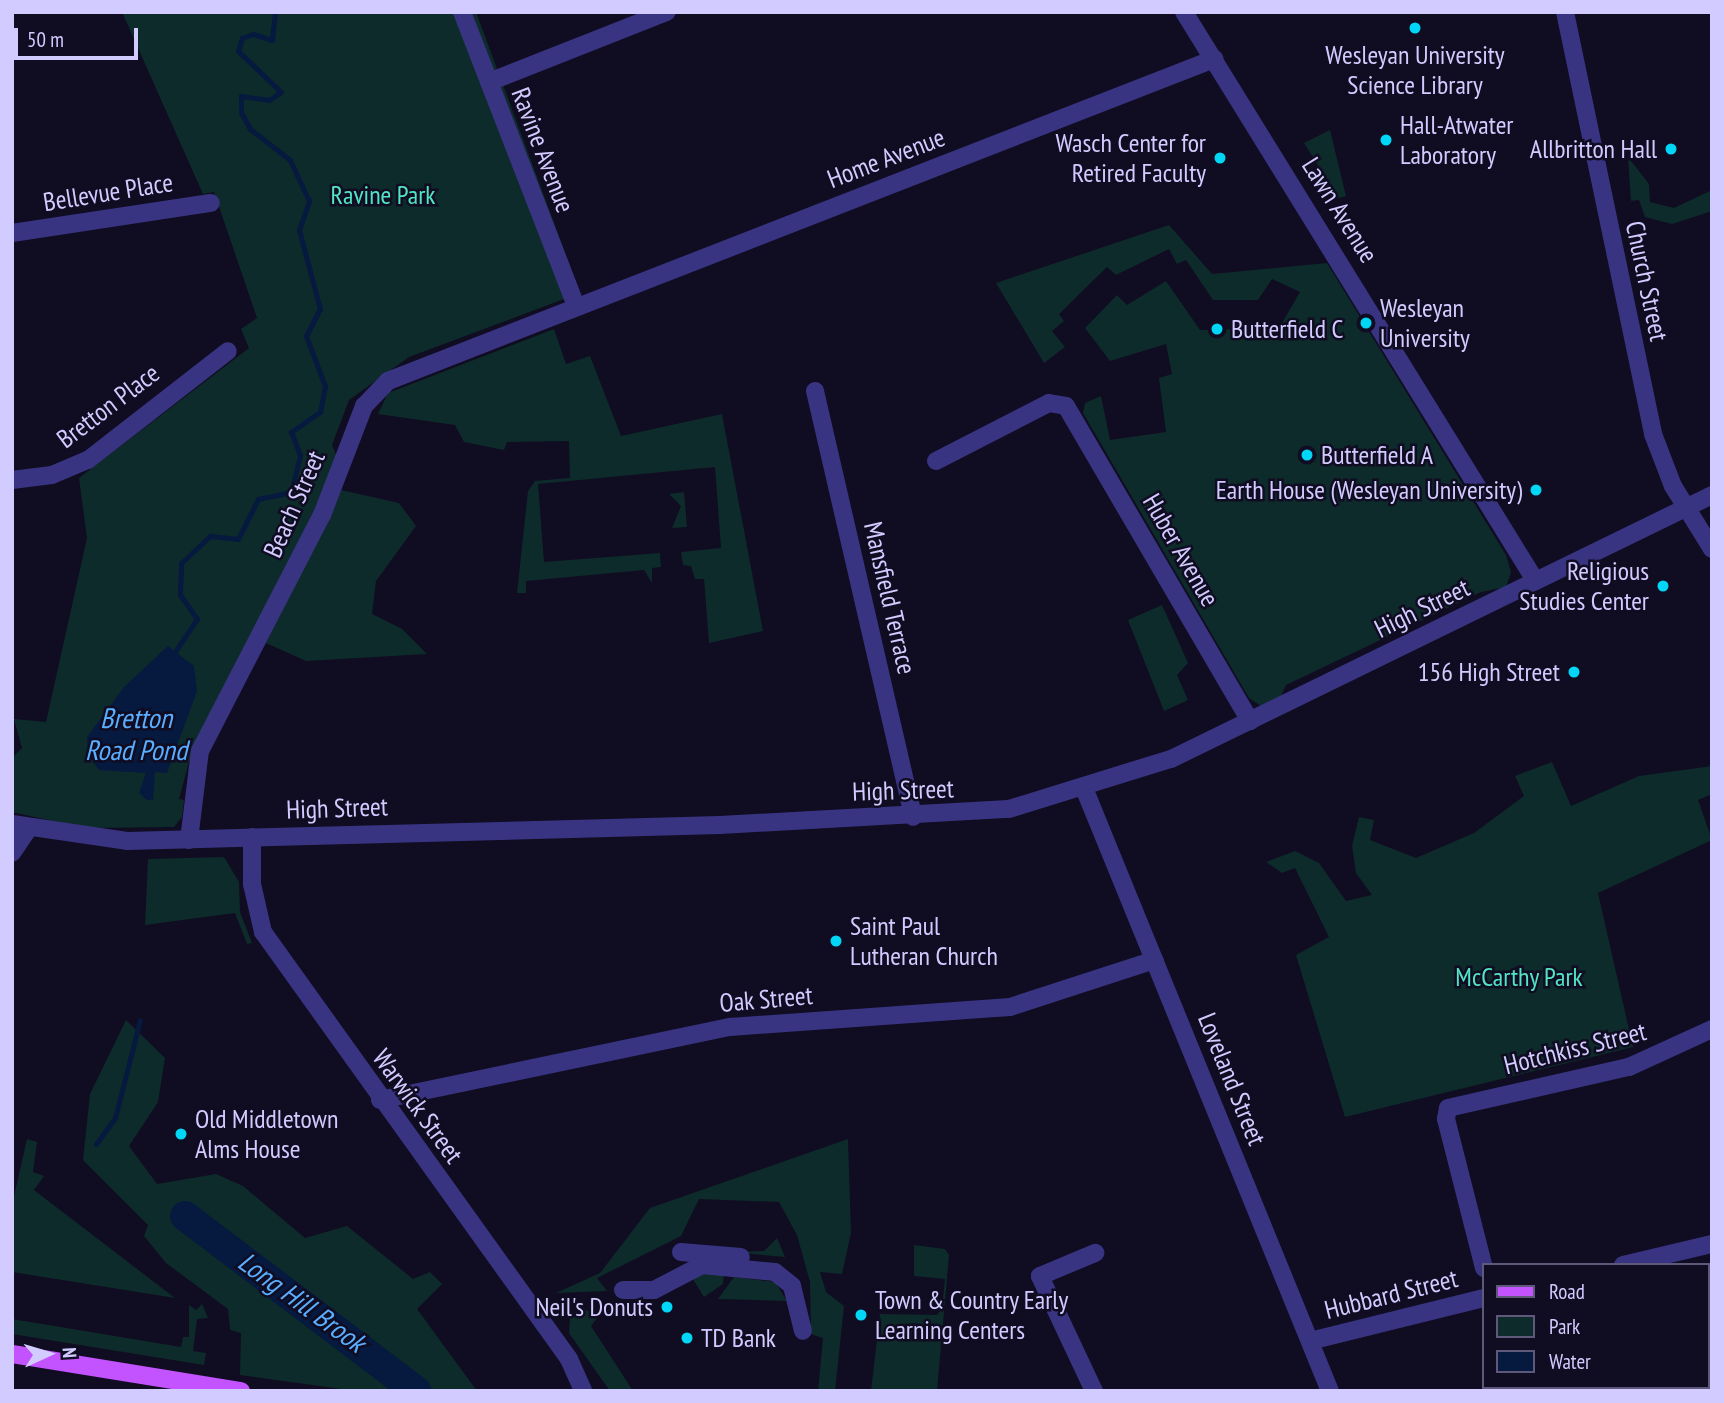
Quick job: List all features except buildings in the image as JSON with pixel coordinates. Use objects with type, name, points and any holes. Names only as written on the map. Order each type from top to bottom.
[{"type":"main road","points":[[12,1354],[241,1391]]},
{"type":"street","name":"Ravine Avenue","points":[[462,12],[576,306]]},
{"type":"street","points":[[489,82],[667,12]]},
{"type":"street","name":"Lawn Avenue","points":[[1184,12],[1535,580]]},
{"type":"street","name":"Church Street","points":[[1565,12],[1646,405],[1683,505],[1712,548]]},
{"type":"street","name":"Home Avenue","points":[[576,306],[1214,60]]},
{"type":"street","name":"Bellevue Place","points":[[12,233],[211,203]]},
{"type":"street","name":"Beach Street","points":[[189,840],[200,751],[322,515],[364,406],[403,372],[576,306]]},
{"type":"street","name":"Bretton Place","points":[[12,480],[80,465],[228,351]]},
{"type":"street","name":"Mansfield Terrace","points":[[815,391],[913,817]]},
{"type":"street","name":"Huber Avenue","points":[[936,461],[1049,403],[1066,406],[1250,721]]},
{"type":"street","name":"High Street","points":[[21,826],[92,839],[189,840],[913,817],[1009,809],[1171,759],[1683,505],[1712,495]]},
{"type":"street","name":"Loveland Street","points":[[1084,788],[1330,1391]]},
{"type":"street","points":[[12,853],[21,826]]},
{"type":"street","name":"Warwick Street","points":[[252,838],[252,884],[263,932],[380,1100],[569,1359],[583,1391]]},
{"type":"street","name":"Oak Street","points":[[380,1100],[730,1027],[1010,1007],[1155,960]]},
{"type":"street","name":"Hotchkiss Street","points":[[1483,1263],[1448,1108],[1629,1067],[1712,1029]]},
{"type":"street","points":[[1631,1263],[1712,1244]]},
{"type":"street","points":[[681,1252],[779,1262],[800,1278]]},
{"type":"street","points":[[1094,1391],[1041,1276],[1095,1253]]},
{"type":"street","points":[[622,1290],[654,1290],[702,1265],[775,1272],[792,1286],[803,1331]]},
{"type":"street","name":"Hubbard Street","points":[[1310,1341],[1482,1298]]},
{"type":"green space","name":"Ravine Park","points":[[122,12],[476,12],[580,293],[409,357],[349,400],[332,445],[337,457],[309,525],[193,747],[179,799],[184,800],[182,817],[174,827],[85,828],[12,812],[12,758],[22,748],[14,719],[46,722],[87,538],[79,478],[249,348],[241,329],[257,318],[214,192],[203,194]]},
{"type":"green space","points":[[1330,130],[1346,196],[1339,198],[1304,143]]},
{"type":"green space","points":[[1628,157],[1649,184],[1650,202],[1674,208],[1712,190],[1712,211],[1672,224],[1645,217],[1639,200],[1631,201]]},
{"type":"green space","points":[[1169,225],[1212,274],[1327,263],[1506,555],[1511,572],[1506,587],[1481,592],[1286,685],[1280,698],[1261,706],[1249,698],[1083,413],[1085,403],[1101,396],[1110,440],[1166,432],[1159,378],[1172,374],[1166,344],[1110,361],[1085,328],[1117,295],[1127,305],[1166,281],[1200,330],[1279,328],[1300,292],[1272,279],[1258,300],[1213,300],[1186,260],[1177,264],[1169,249],[1116,275],[1107,267],[1059,314],[1064,321],[1052,331],[1065,347],[1044,363],[996,283]]},
{"type":"green space","points":[[554,329],[566,364],[590,356],[621,436],[722,414],[763,631],[709,643],[704,579],[695,579],[691,566],[683,565],[681,552],[721,548],[715,467],[538,484],[544,562],[660,553],[661,567],[652,568],[652,583],[644,570],[526,581],[526,593],[517,593],[528,491],[535,481],[570,478],[569,441],[507,442],[504,450],[464,442],[455,425],[378,414],[388,393]]},
{"type":"green space","points":[[341,490],[399,503],[416,526],[376,581],[372,614],[402,629],[427,654],[306,661],[266,643]]},
{"type":"green space","points":[[684,492],[687,527],[672,528],[681,506],[669,494]]},
{"type":"green space","points":[[1162,605],[1188,663],[1177,675],[1188,700],[1164,711],[1128,620]]},
{"type":"green space","name":"McCarthy Park","points":[[1552,762],[1571,806],[1639,776],[1712,766],[1712,794],[1698,800],[1712,840],[1598,893],[1633,1047],[1345,1117],[1296,955],[1329,937],[1295,868],[1282,873],[1266,862],[1295,851],[1319,863],[1346,901],[1372,895],[1356,873],[1352,846],[1359,817],[1374,820],[1370,840],[1416,858],[1474,833],[1524,796],[1515,776]]},
{"type":"green space","points":[[224,857],[239,882],[240,912],[252,943],[247,944],[235,913],[145,925],[148,859]]},
{"type":"green space","points":[[126,1020],[165,1058],[158,1102],[129,1146],[157,1184],[216,1174],[243,1186],[305,1238],[347,1226],[413,1279],[430,1272],[442,1284],[417,1309],[477,1391],[356,1391],[240,1375],[241,1333],[230,1330],[228,1309],[166,1263],[144,1236],[148,1225],[83,1160],[90,1094]]},
{"type":"green space","points":[[27,1139],[37,1142],[33,1172],[44,1176],[34,1190],[175,1298],[12,1272],[12,1205]]},
{"type":"green space","points":[[848,1139],[851,1233],[842,1274],[820,1272],[826,1292],[844,1306],[835,1391],[818,1391],[823,1338],[811,1334],[810,1282],[797,1235],[779,1202],[699,1199],[681,1236],[597,1278],[607,1291],[556,1293],[600,1273],[650,1208]]},
{"type":"green space","points":[[777,1238],[785,1257],[730,1252],[764,1251]]},
{"type":"green space","points":[[914,1245],[945,1249],[949,1255],[937,1391],[871,1391],[880,1314],[937,1315],[942,1308],[945,1279],[914,1276]]},
{"type":"green space","points":[[697,1273],[724,1273],[723,1284],[704,1297],[691,1276]]},
{"type":"green space","points":[[734,1277],[775,1282],[787,1301],[718,1299]]},
{"type":"green space","points":[[202,1304],[208,1318],[197,1319],[193,1351],[206,1353],[204,1365],[12,1334],[12,1319],[181,1347],[183,1337],[189,1337],[189,1305],[196,1310]]},
{"type":"green space","points":[[585,1310],[600,1314],[591,1326],[633,1391],[610,1391],[569,1333],[570,1318]]},
{"type":"water","name":"Bretton Road Pond","points":[[168,646],[194,666],[197,691],[167,773],[155,772],[153,800],[147,800],[139,793],[146,773],[99,770],[88,755],[87,737],[124,687]]},
{"type":"waterway","points":[[172,656],[197,619],[180,595],[181,563],[210,536],[238,539],[258,499],[291,492],[300,455],[291,432],[320,412],[325,386],[306,336],[320,309],[299,230],[309,201],[290,160],[250,129],[241,112],[241,96],[269,100],[281,92],[238,51],[242,38],[253,34],[272,40],[275,12]]},
{"type":"waterway","points":[[96,1144],[115,1118],[140,1020]]},
{"type":"waterway","name":"Long Hill Brook","points":[[185,1216],[416,1391]]},
{"type":"place","name":"Wesleyan University Science Library","points":[[1415,28]]},
{"type":"place","name":"Hall-Atwater Laboratory","points":[[1386,140]]},
{"type":"place","name":"Allbritton Hall","points":[[1671,149]]},
{"type":"place","name":"Wasch Center for Retired Faculty","points":[[1220,158]]},
{"type":"place","name":"Wesleyan University","points":[[1366,323]]},
{"type":"place","name":"Butterfield C","points":[[1217,329]]},
{"type":"place","name":"Butterfield A","points":[[1307,455]]},
{"type":"place","name":"Earth House (Wesleyan University)","points":[[1536,490]]},
{"type":"place","name":"Religious Studies Center","points":[[1663,586]]},
{"type":"place","name":"156 High Street","points":[[1574,672]]},
{"type":"place","name":"Saint Paul Lutheran Church","points":[[836,941]]},
{"type":"place","name":"Old Middletown Alms House","points":[[181,1134]]},
{"type":"place","name":"Neil's Donuts","points":[[667,1307]]},
{"type":"place","name":"Town & Country Early Learning Centers","points":[[861,1315]]},
{"type":"place","name":"TD Bank","points":[[687,1338]]}]
